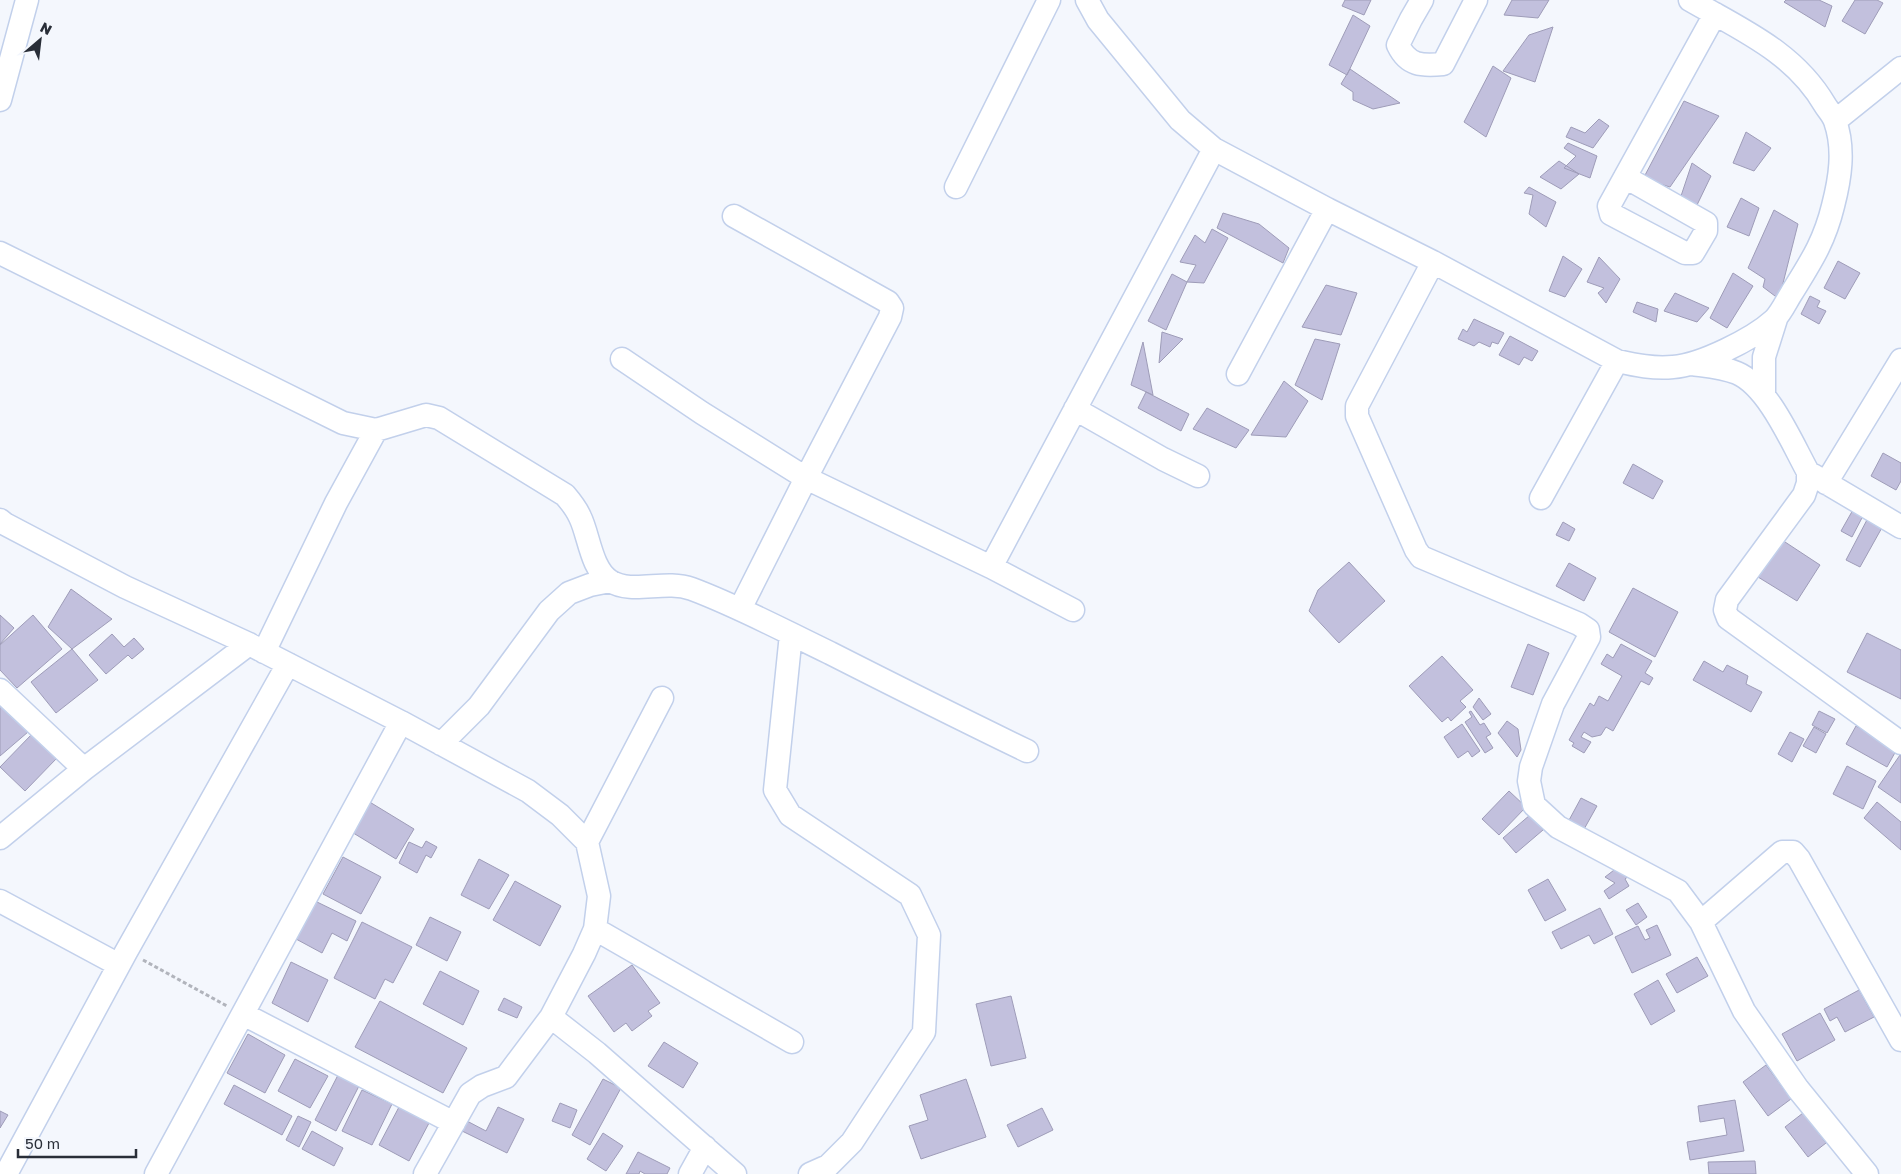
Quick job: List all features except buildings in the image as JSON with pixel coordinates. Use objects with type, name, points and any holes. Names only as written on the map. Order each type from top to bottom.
[{"type":"street","points":[[0,100],[27,0]]},
{"type":"street","points":[[956,187],[1049,0]]},
{"type":"street","points":[[1087,0],[1098,20],[1180,120],[1214,149],[1327,209],[1433,262],[1617,361],[1648,367],[1673,367],[1690,364],[1738,344],[1776,318]]},
{"type":"street","points":[[1422,0],[1398,45],[1404,56],[1423,66],[1443,64],[1476,0]]},
{"type":"street","points":[[1690,0],[1773,48],[1800,70],[1815,87],[1835,121],[1840,149],[1841,175],[1827,231],[1816,253],[1776,318],[1764,357],[1764,393]]},
{"type":"street","points":[[1625,177],[1715,14]]},
{"type":"street","points":[[1835,121],[1901,68]]},
{"type":"street","points":[[991,566],[1214,149]]},
{"type":"street","points":[[1238,374],[1327,209]]},
{"type":"street","points":[[734,216],[888,302],[892,308],[890,317],[740,609]]},
{"type":"street","points":[[0,252],[343,423],[376,430],[426,416],[439,418],[565,496],[573,503],[581,518],[591,552],[610,581],[629,588],[672,584],[690,588],[740,609],[1027,751]]},
{"type":"street","points":[[1433,262],[1357,406],[1357,416],[1416,550],[1421,557],[1579,624],[1588,630],[1589,637],[1553,704],[1530,767],[1529,781],[1534,805],[1558,827],[1678,891],[1702,922],[1744,1011],[1798,1089],[1867,1174]]},
{"type":"street","points":[[622,359],[702,413],[806,478],[991,566],[1072,610]]},
{"type":"street","points":[[1901,360],[1817,477],[1808,483],[1804,494],[1727,600],[1725,610],[1728,618],[1901,743]]},
{"type":"street","points":[[1541,498],[1617,361]]},
{"type":"street","points":[[1690,364],[1717,367],[1739,373],[1764,393],[1817,477],[1901,527]]},
{"type":"street","points":[[1075,410],[1198,476]]},
{"type":"street","points":[[0,838],[84,769],[256,648],[376,430]]},
{"type":"street","points":[[0,520],[125,586],[288,664],[401,722],[528,791],[560,815],[587,842],[598,896],[595,929],[584,954],[551,1017],[506,1077],[482,1086],[470,1094],[425,1174]]},
{"type":"street","points":[[441,744],[479,706],[549,611],[569,593],[590,585],[610,581]]},
{"type":"street","points":[[791,634],[775,790],[790,815],[910,895],[929,935],[924,1032],[852,1142],[828,1166],[810,1174]]},
{"type":"street","points":[[0,1171],[5,1174],[123,958],[288,664]]},
{"type":"street","points":[[0,690],[84,769]]},
{"type":"street","points":[[587,842],[662,698]]},
{"type":"street","points":[[156,1174],[401,722]]},
{"type":"street","points":[[1702,922],[1782,852],[1793,852],[1799,859],[1901,1040]]},
{"type":"street","points":[[0,901],[123,958]]},
{"type":"street","points":[[595,929],[792,1042]]},
{"type":"street","points":[[243,1014],[454,1122]]},
{"type":"street","points":[[551,1017],[597,1053],[735,1174]]},
{"type":"street","points":[[690,1174],[705,1147]]},
{"type":"path","points":[[123,958],[243,1014]]}]
